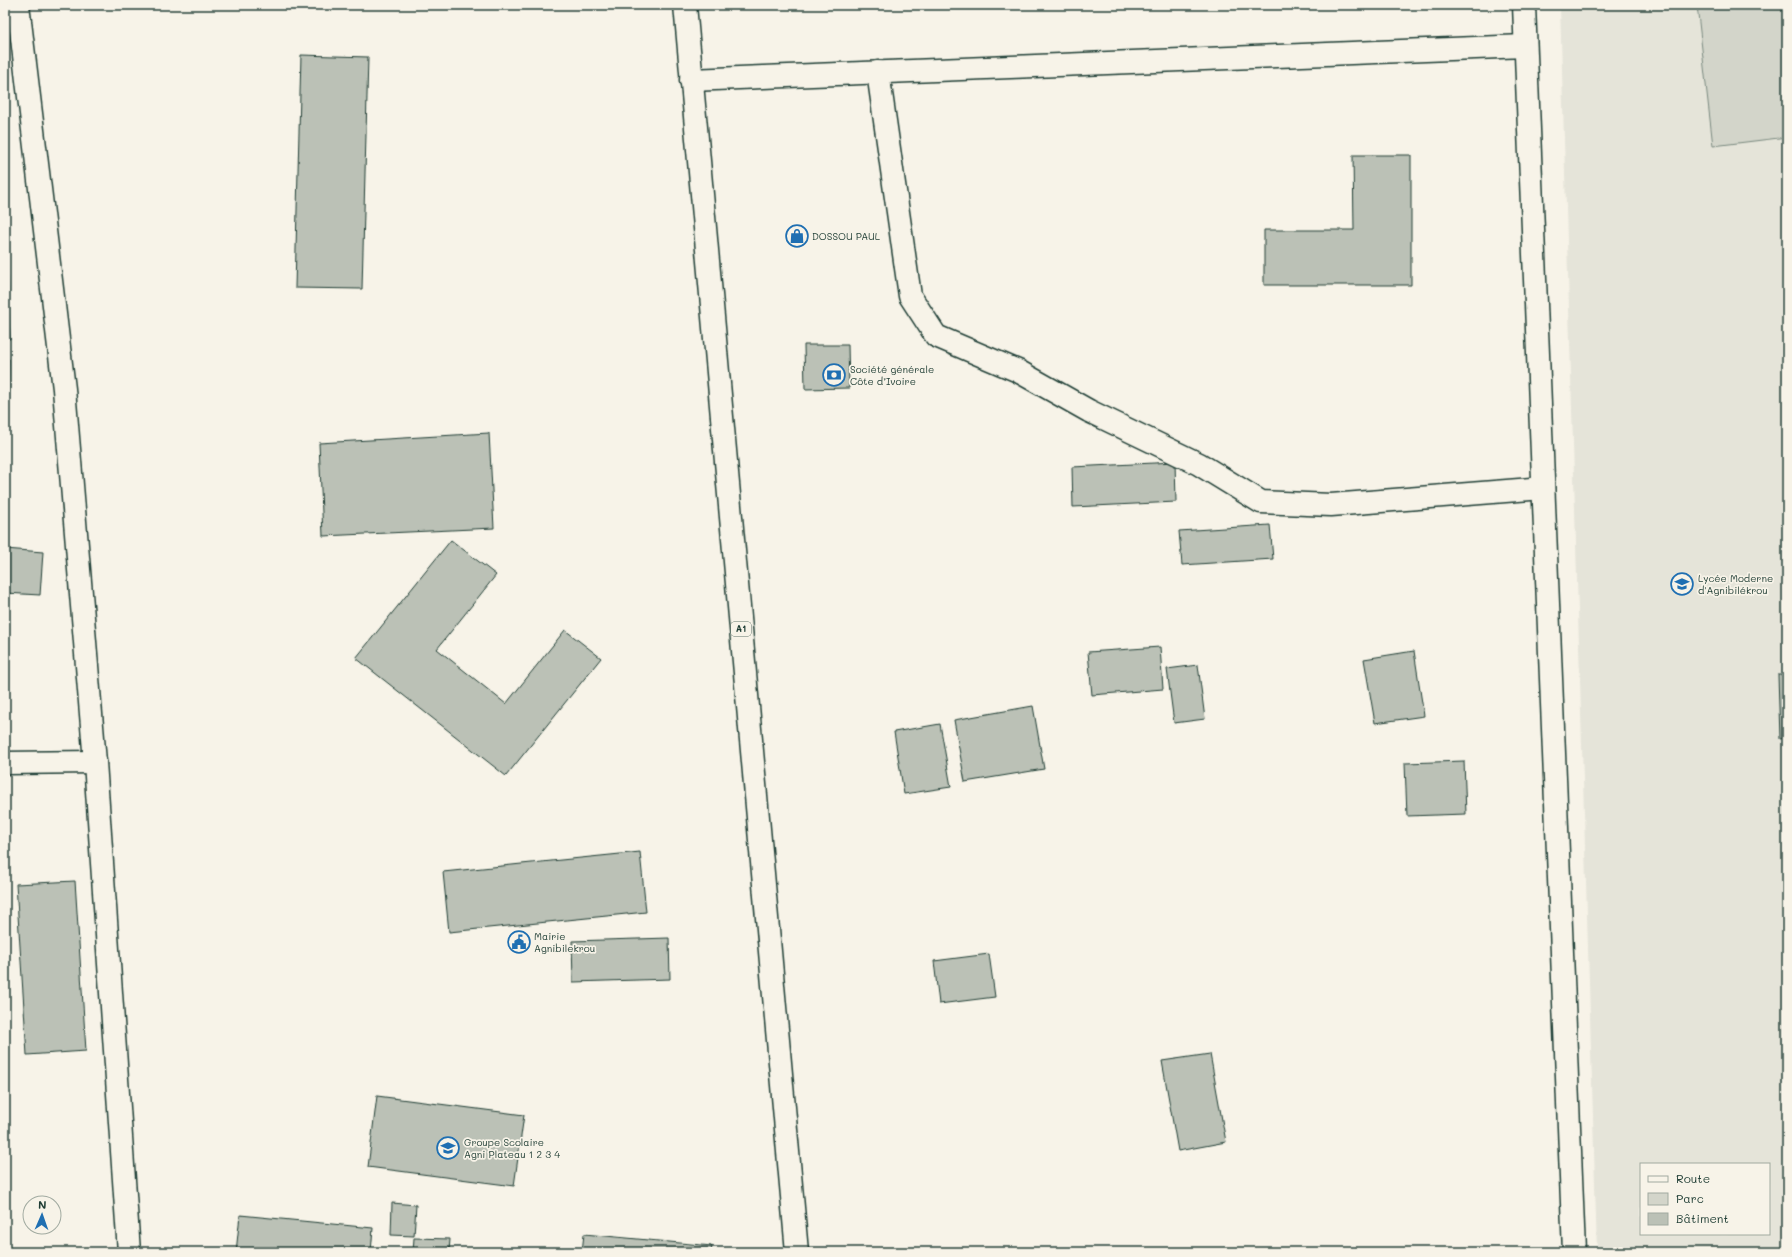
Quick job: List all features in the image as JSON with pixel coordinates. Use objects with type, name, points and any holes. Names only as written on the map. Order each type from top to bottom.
[{"type":"street","name":"A1","points":[[685,5],[797,1252]]},
{"type":"street","points":[[1524,5],[1574,1252]]},
{"type":"street","points":[[14,8],[64,389],[96,762],[129,1252]]},
{"type":"street","points":[[691,80],[1525,46]]},
{"type":"street","points":[[878,72],[910,296],[936,336],[1018,371],[1089,411],[1199,464],[1261,502],[1331,505],[1543,488]]},
{"type":"street","points":[[5,763],[96,762]]},
{"type":"shaded area","name":"Lycée Moderne d'Agnibilékrou","points":[[1560,5],[1787,5],[1787,1252],[1597,1252]]},
{"type":"green space","points":[[1697,5],[1787,5],[1787,137],[1713,146]]},
{"type":"building","points":[[301,55],[368,57],[362,289],[295,288]]},
{"type":"building","points":[[1353,155],[1411,155],[1411,285],[1264,285],[1264,230],[1354,230]]},
{"type":"building","points":[[5,262],[7,262],[10,339],[5,339]]},
{"type":"building","points":[[804,345],[848,345],[849,388],[805,389]]},
{"type":"building","points":[[5,359],[9,359],[8,431],[5,431]]},
{"type":"building","points":[[489,433],[494,528],[323,536],[319,443]]},
{"type":"building","points":[[1175,462],[1176,502],[1073,507],[1072,467]]},
{"type":"building","points":[[1270,525],[1273,559],[1182,565],[1179,531]]},
{"type":"building","points":[[451,540],[496,575],[437,649],[506,704],[565,630],[601,658],[506,776],[356,658]]},
{"type":"building","points":[[5,549],[43,552],[40,595],[5,593]]},
{"type":"building","points":[[1160,647],[1163,689],[1092,695],[1088,652]]},
{"type":"building","points":[[1414,651],[1424,716],[1375,723],[1364,659]]},
{"type":"building","points":[[1198,665],[1205,719],[1174,723],[1167,669]]},
{"type":"building","points":[[1778,675],[1787,675],[1787,738],[1780,739]]},
{"type":"building","points":[[1033,706],[1044,769],[965,782],[954,720]]},
{"type":"building","points":[[940,724],[951,787],[904,794],[894,732]]},
{"type":"building","points":[[1464,761],[1466,814],[1407,816],[1405,763]]},
{"type":"building","points":[[640,852],[646,912],[449,932],[443,872]]},
{"type":"building","points":[[75,881],[86,1051],[27,1055],[16,884]]},
{"type":"building","points":[[669,938],[670,979],[573,982],[572,941]]},
{"type":"building","points":[[989,954],[995,997],[939,1004],[934,961]]},
{"type":"building","points":[[1210,1054],[1226,1142],[1178,1151],[1162,1061]]},
{"type":"building","points":[[377,1096],[524,1115],[514,1186],[368,1167]]},
{"type":"building","points":[[392,1203],[416,1205],[414,1236],[391,1235]]},
{"type":"building","points":[[240,1215],[373,1228],[371,1252],[236,1252]]},
{"type":"building","points":[[584,1234],[712,1246],[711,1252],[582,1252]]},
{"type":"building","points":[[414,1238],[450,1239],[449,1252],[413,1252]]},
{"type":"place","name":"DOSSOU PAUL","points":[[797,236]]},
{"type":"place","name":"Société générale Côte d’Ivoire","points":[[834,375]]},
{"type":"place","name":"Lycée Moderne d'Agnibilékrou","points":[[1682,584]]},
{"type":"place","name":"Mairie Agnibilekrou","points":[[519,942]]},
{"type":"place","name":"Groupe Scolaire Agni Plateau 1 2 3 4","points":[[448,1148]]}]
